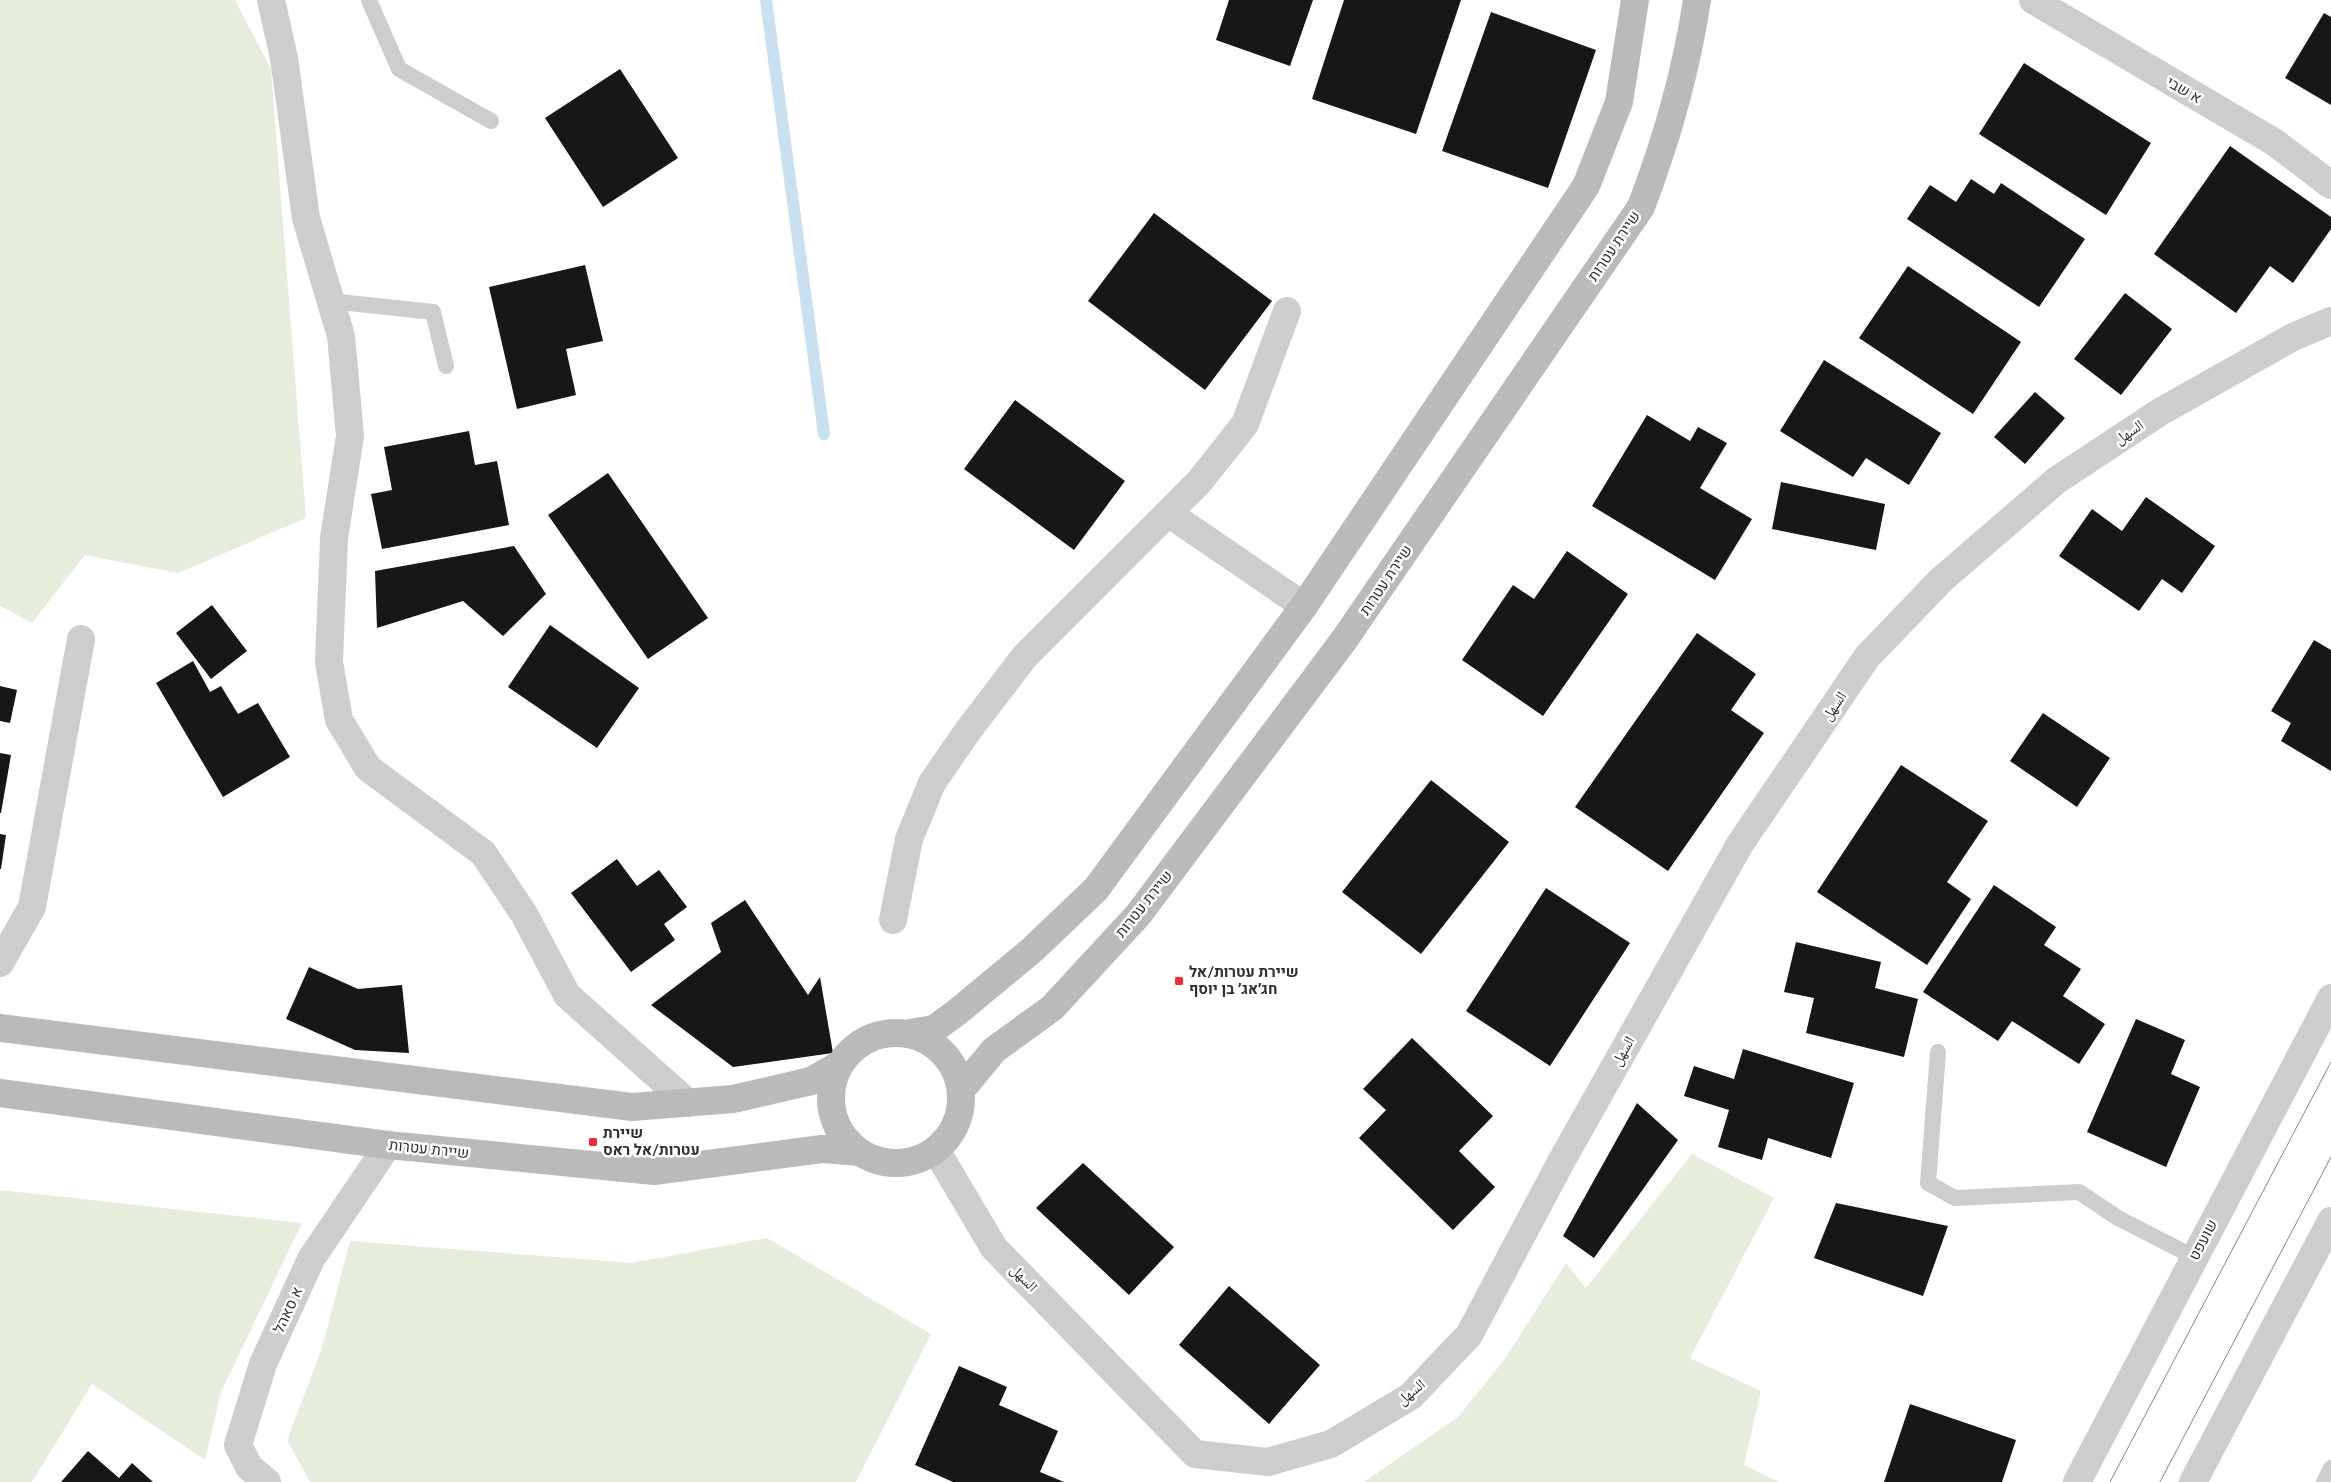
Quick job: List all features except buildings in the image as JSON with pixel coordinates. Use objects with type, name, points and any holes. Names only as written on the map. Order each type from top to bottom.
[{"type":"main road","points":[[910,1034],[932,1043],[948,1058],[959,1078],[961,1090],[960,1113],[951,1134],[936,1150],[925,1156],[903,1162],[880,1161],[859,1152],[843,1136],[833,1115],[831,1087],[839,1065],[853,1048],[866,1039],[888,1032],[910,1034],[934,1029],[1032,950],[1096,889],[1304,606],[1586,186],[1619,102],[1635,0]]},
{"type":"main road","name":"שיירת עטרות","points":[[961,1090],[994,1050],[1052,1008],[1138,915],[1344,640],[1641,207],[1666,140],[1690,50],[1697,0]]},
{"type":"main road","points":[[0,1028],[632,1107],[733,1099],[811,1081],[839,1065]]},
{"type":"main road","name":"שיירת עטרות","points":[[0,1093],[388,1145],[654,1171],[822,1148],[859,1152]]},
{"type":"street","points":[[271,0],[284,58],[306,218],[341,336],[350,436],[334,538],[329,662],[339,720],[368,768],[483,853],[524,914],[567,995],[688,1102]]},
{"type":"street","name":"א שבי","points":[[2033,0],[2274,142],[2331,185]]},
{"type":"street","points":[[893,920],[909,839],[932,783],[966,732],[1025,656],[1199,482],[1245,424],[1287,311]]},
{"type":"street","name":"السهل","points":[[936,1150],[994,1248],[1195,1454],[1263,1472],[1331,1444],[1411,1396],[1469,1335],[1562,1160],[1740,844],[1867,657],[1941,580],[2057,480],[2160,412],[2293,337],[2331,321]]},
{"type":"street","points":[[1168,513],[1304,606]]},
{"type":"street","points":[[0,963],[32,907],[82,639]]},
{"type":"street","name":"שועפט","points":[[2077,1482],[2331,998]]},
{"type":"street","name":"א סאהל","points":[[267,1482],[249,1467],[238,1445],[263,1364],[311,1259],[388,1145]]},
{"type":"street","points":[[2193,1482],[2331,1221]]},
{"type":"lane","points":[[369,0],[398,69],[491,121]]},
{"type":"lane","points":[[330,300],[433,312],[446,366]]},
{"type":"lane","points":[[1938,1052],[1928,1183],[1955,1198],[2079,1192],[2118,1218],[2194,1258]]},
{"type":"lane","points":[[2324,1482],[2331,1468]]},
{"type":"green space","points":[[0,0],[235,0],[271,69],[306,518],[178,573],[85,555],[32,623],[0,606]]},
{"type":"green space","points":[[1692,1154],[1774,1198],[1690,1358],[1761,1391],[1744,1465],[1779,1482],[1364,1482],[1458,1417],[1504,1360],[1566,1263],[1586,1288]]},
{"type":"green space","points":[[0,1190],[302,1223],[221,1392],[205,1460],[92,1384],[32,1482],[0,1482]]},
{"type":"green space","points":[[767,1238],[931,1334],[856,1482],[310,1482],[287,1440],[322,1348],[350,1241],[631,1263]]},
{"type":"waterway","points":[[766,0],[824,434]]},
{"type":"tram line","points":[[2110,1482],[2331,1062]]},
{"type":"tram line","points":[[2160,1482],[2331,1157]]},
{"type":"place","name":"שיירת עטרות/אל חג׳אג׳ בן יוסף","points":[[1179,981]]},
{"type":"place","name":"שיירת עטרות/אל ראס","points":[[593,1142]]}]
